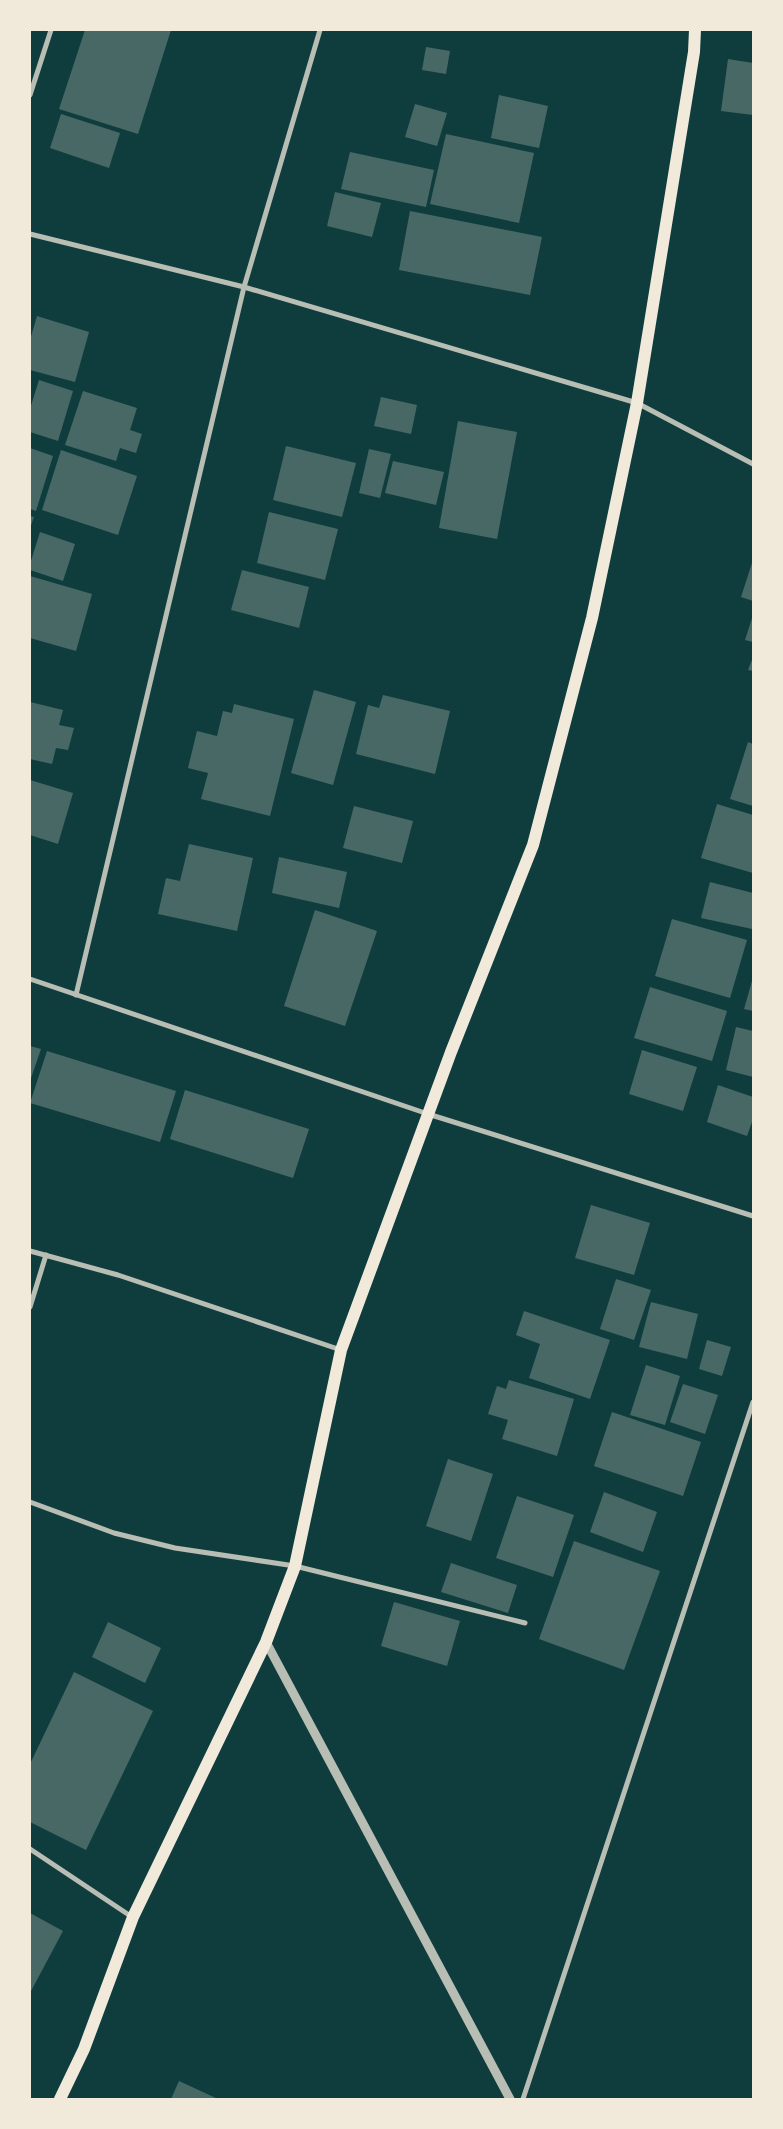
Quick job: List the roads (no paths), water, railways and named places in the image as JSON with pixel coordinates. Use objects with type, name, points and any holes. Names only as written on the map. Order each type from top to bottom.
[{"type":"main road","points":[[60,2099],[84,2049],[132,1917],[266,1642],[295,1566],[341,1350],[428,1114],[533,845],[592,618],[637,403],[694,52],[695,30]]},
{"type":"street","points":[[30,95],[51,30]]},
{"type":"street","points":[[76,995],[244,287],[320,30]]},
{"type":"street","points":[[30,234],[244,287],[637,403],[753,464]]},
{"type":"street","points":[[30,979],[428,1114],[753,1216]]},
{"type":"street","points":[[30,1251],[118,1275],[341,1350]]},
{"type":"street","points":[[30,1306],[46,1255]]},
{"type":"street","points":[[523,2099],[753,1402]]},
{"type":"street","points":[[30,1502],[114,1533],[175,1548],[295,1566],[524,1623]]},
{"type":"street","points":[[266,1642],[510,2099]]},
{"type":"street","points":[[30,1849],[132,1917]]}]
